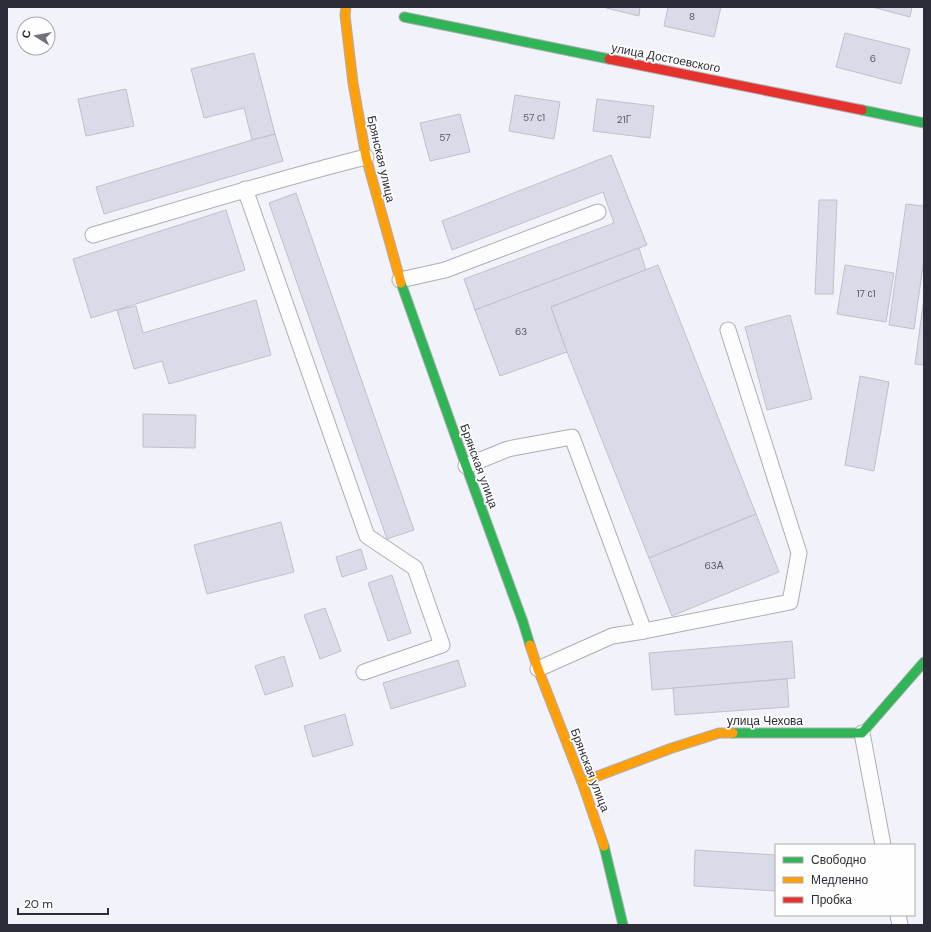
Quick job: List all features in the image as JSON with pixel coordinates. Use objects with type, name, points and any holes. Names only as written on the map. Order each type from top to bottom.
[{"type":"main road","name":"Брянская улица","points":[[346,7],[345,15],[353,83],[366,157],[400,280],[523,622],[538,669],[582,782],[603,842],[623,925]]},
{"type":"main road","name":"улица Достоевского","points":[[404,12],[924,123]]},
{"type":"main road","points":[[862,733],[924,662]]},
{"type":"main road","name":"улица Чехова","points":[[582,782],[672,748],[719,733],[862,733]]},
{"type":"lane","points":[[93,235],[246,189],[366,157]]},
{"type":"lane","points":[[246,189],[367,536],[415,568],[442,645],[364,672]]},
{"type":"lane","points":[[400,280],[445,270],[598,212]]},
{"type":"lane","points":[[538,669],[612,636],[790,602],[799,553],[728,330]]},
{"type":"lane","points":[[466,466],[508,449],[572,438],[644,631]]},
{"type":"lane","points":[[862,733],[883,844]]},
{"type":"building","points":[[640,7],[639,16],[606,8]]},
{"type":"building","points":[[668,7],[721,7],[714,37],[664,26]]},
{"type":"building","points":[[872,7],[912,7],[910,17]]},
{"type":"building","points":[[845,33],[910,49],[901,84],[836,67]]},
{"type":"building","points":[[254,53],[275,134],[252,140],[244,108],[204,118],[191,69]]},
{"type":"building","points":[[126,89],[134,126],[86,136],[78,99]]},
{"type":"building","points":[[515,95],[560,102],[554,139],[509,131]]},
{"type":"building","points":[[597,99],[654,106],[650,138],[593,131]]},
{"type":"building","points":[[460,114],[470,152],[430,161],[420,123]]},
{"type":"building","points":[[275,134],[283,161],[104,214],[96,187]]},
{"type":"building","points":[[611,155],[647,245],[475,310],[464,279],[614,223],[603,192],[452,250],[442,221]]},
{"type":"building","points":[[296,193],[414,530],[387,539],[269,203]]},
{"type":"building","points":[[819,200],[837,200],[833,294],[815,294]]},
{"type":"building","points":[[906,204],[924,206],[924,259],[914,329],[889,325]]},
{"type":"building","points":[[226,210],[245,270],[91,318],[73,259]]},
{"type":"building","points":[[639,248],[646,270],[551,307],[567,352],[500,376],[475,310]]},
{"type":"building","points":[[658,265],[756,514],[649,558],[567,352],[551,307]]},
{"type":"building","points":[[845,265],[894,273],[886,322],[837,314]]},
{"type":"building","points":[[924,298],[924,365],[915,364]]},
{"type":"building","points":[[256,300],[271,355],[169,384],[162,361],[134,369],[117,310],[136,306],[143,333]]},
{"type":"building","points":[[790,315],[812,399],[767,410],[745,327]]},
{"type":"building","points":[[860,376],[889,382],[874,471],[845,465]]},
{"type":"building","points":[[143,414],[196,415],[195,448],[143,447]]},
{"type":"building","points":[[756,514],[779,572],[672,616],[649,558]]},
{"type":"building","points":[[281,522],[294,572],[207,594],[194,545]]},
{"type":"building","points":[[361,549],[367,569],[342,577],[336,557]]},
{"type":"building","points":[[392,575],[411,633],[388,641],[368,583]]},
{"type":"building","points":[[325,608],[341,651],[320,659],[304,615]]},
{"type":"building","points":[[792,641],[795,678],[652,690],[649,653]]},
{"type":"building","points":[[284,656],[293,686],[265,695],[255,666]]},
{"type":"building","points":[[458,660],[466,686],[391,709],[383,683]]},
{"type":"building","points":[[787,679],[789,707],[675,715],[673,688]]},
{"type":"building","points":[[345,714],[353,745],[313,757],[304,726]]},
{"type":"building","points":[[695,850],[775,855],[775,891],[694,886]]},
{"type":"traffic: fast","points":[[404,17],[609,59]]},
{"type":"traffic: fast","points":[[862,110],[924,123]]},
{"type":"traffic: fast","points":[[401,283],[530,645]]},
{"type":"traffic: fast","points":[[733,733],[862,733],[924,662]]},
{"type":"traffic: fast","points":[[604,846],[623,925]]},
{"type":"traffic: slow","points":[[346,7],[345,15],[353,83],[366,157],[401,283]]},
{"type":"traffic: slow","points":[[530,645],[582,782],[604,846]]},
{"type":"traffic: slow","points":[[582,782],[672,748],[719,733],[733,733]]},
{"type":"traffic: jam","points":[[609,59],[862,110]]}]
